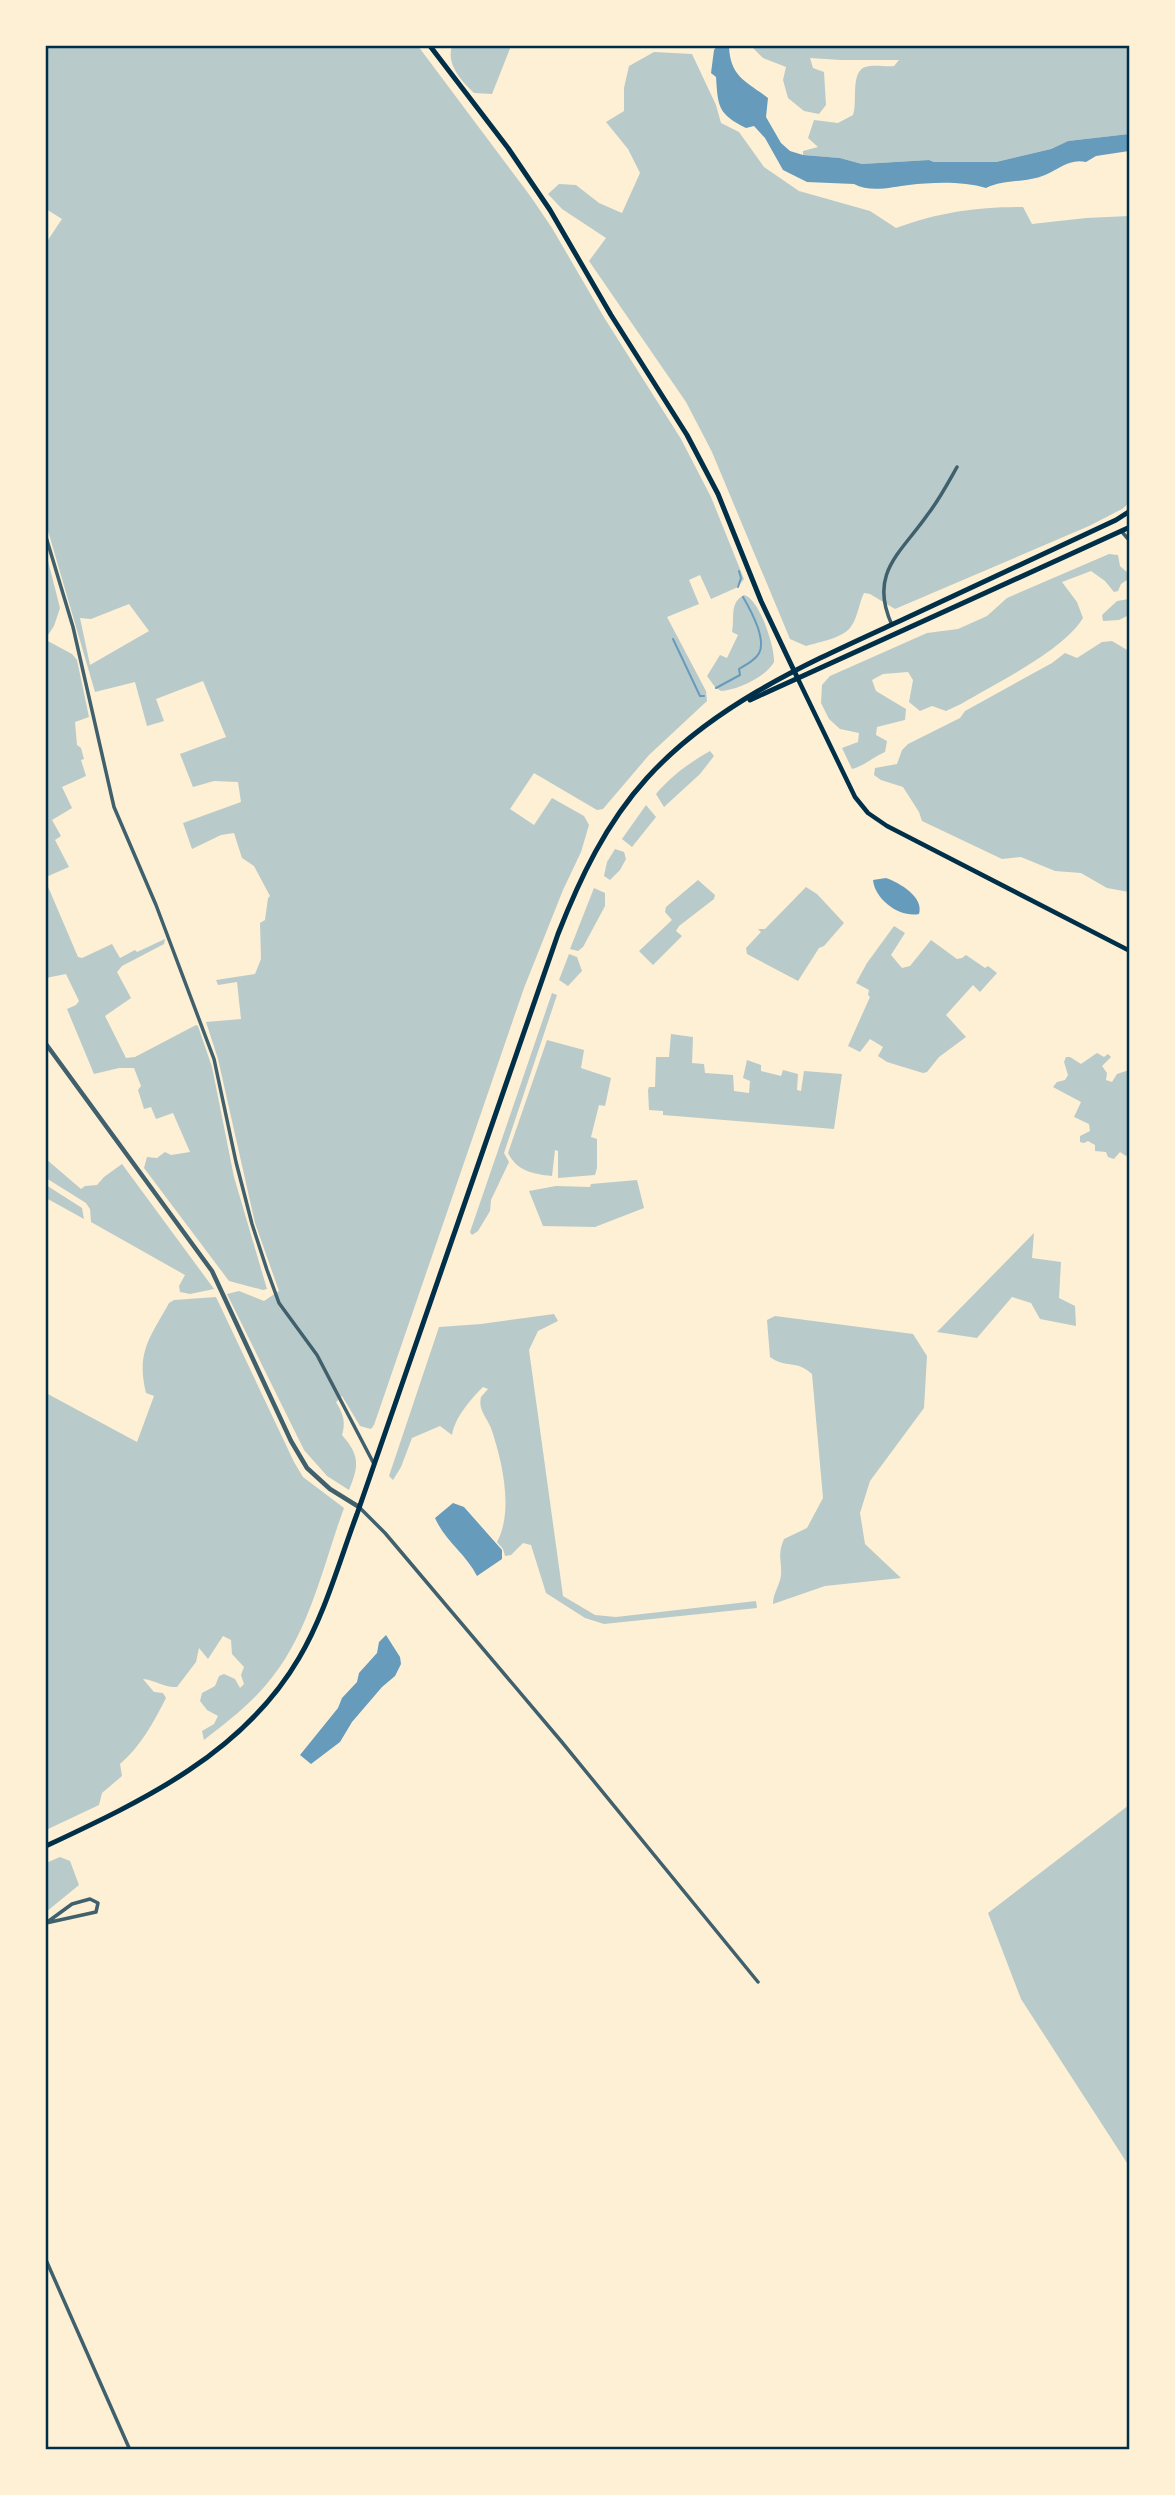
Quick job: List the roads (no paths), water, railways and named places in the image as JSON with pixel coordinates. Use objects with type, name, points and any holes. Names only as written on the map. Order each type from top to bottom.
[{"type":"main road","points":[[429,46],[508,148],[550,210],[611,315],[687,435],[718,494],[761,601],[851,790],[868,813],[887,826],[1129,951]]},
{"type":"main road","points":[[46,1846],[141,1800],[185,1775],[228,1741],[268,1703],[310,1638],[359,1507],[542,979],[579,883],[608,830],[637,789],[669,755],[723,715],[794,670],[1116,520],[1129,511]]},
{"type":"main road","points":[[723,715],[1129,527]]},
{"type":"street","points":[[892,625],[885,611],[882,584],[889,564],[929,513],[957,467]]},
{"type":"street","points":[[1122,532],[1129,541]]},
{"type":"street","points":[[46,537],[73,627],[114,807],[156,905],[214,1059],[236,1163],[267,1270],[279,1303],[317,1355],[374,1464]]},
{"type":"street","points":[[46,1044],[211,1269],[289,1437],[307,1468],[327,1487],[359,1507],[386,1533],[758,1982]]},
{"type":"street","points":[[90,1899],[98,1903],[98,1909],[92,1914],[46,1923],[72,1904],[90,1899]]},
{"type":"street","points":[[46,2260],[130,2449]]},
{"type":"water","points":[[717,46],[729,46],[736,72],[768,98],[766,117],[781,143],[790,151],[803,155],[840,158],[862,164],[929,160],[996,162],[1051,149],[1068,141],[1129,134],[1129,151],[1096,156],[1086,162],[1070,163],[1045,175],[986,188],[968,184],[938,183],[874,189],[854,184],[807,182],[783,170],[765,138],[754,126],[746,128],[725,114],[721,108],[716,77],[711,73]]},
{"type":"water","points":[[886,878],[898,883],[914,896],[920,908],[919,914],[904,913],[883,901],[873,880]]},
{"type":"water","points":[[453,1503],[464,1507],[502,1550],[502,1559],[477,1576],[435,1518]]},
{"type":"water","points":[[386,1635],[400,1657],[401,1664],[395,1676],[352,1722],[340,1742],[311,1764],[300,1755],[357,1682],[359,1673],[377,1653],[379,1642]]},
{"type":"waterway","points":[[738,587],[741,578],[739,571]]},
{"type":"waterway","points":[[716,688],[740,675],[739,669],[752,661],[761,649],[758,628],[743,597]]},
{"type":"waterway","points":[[673,639],[700,696],[704,696]]}]
